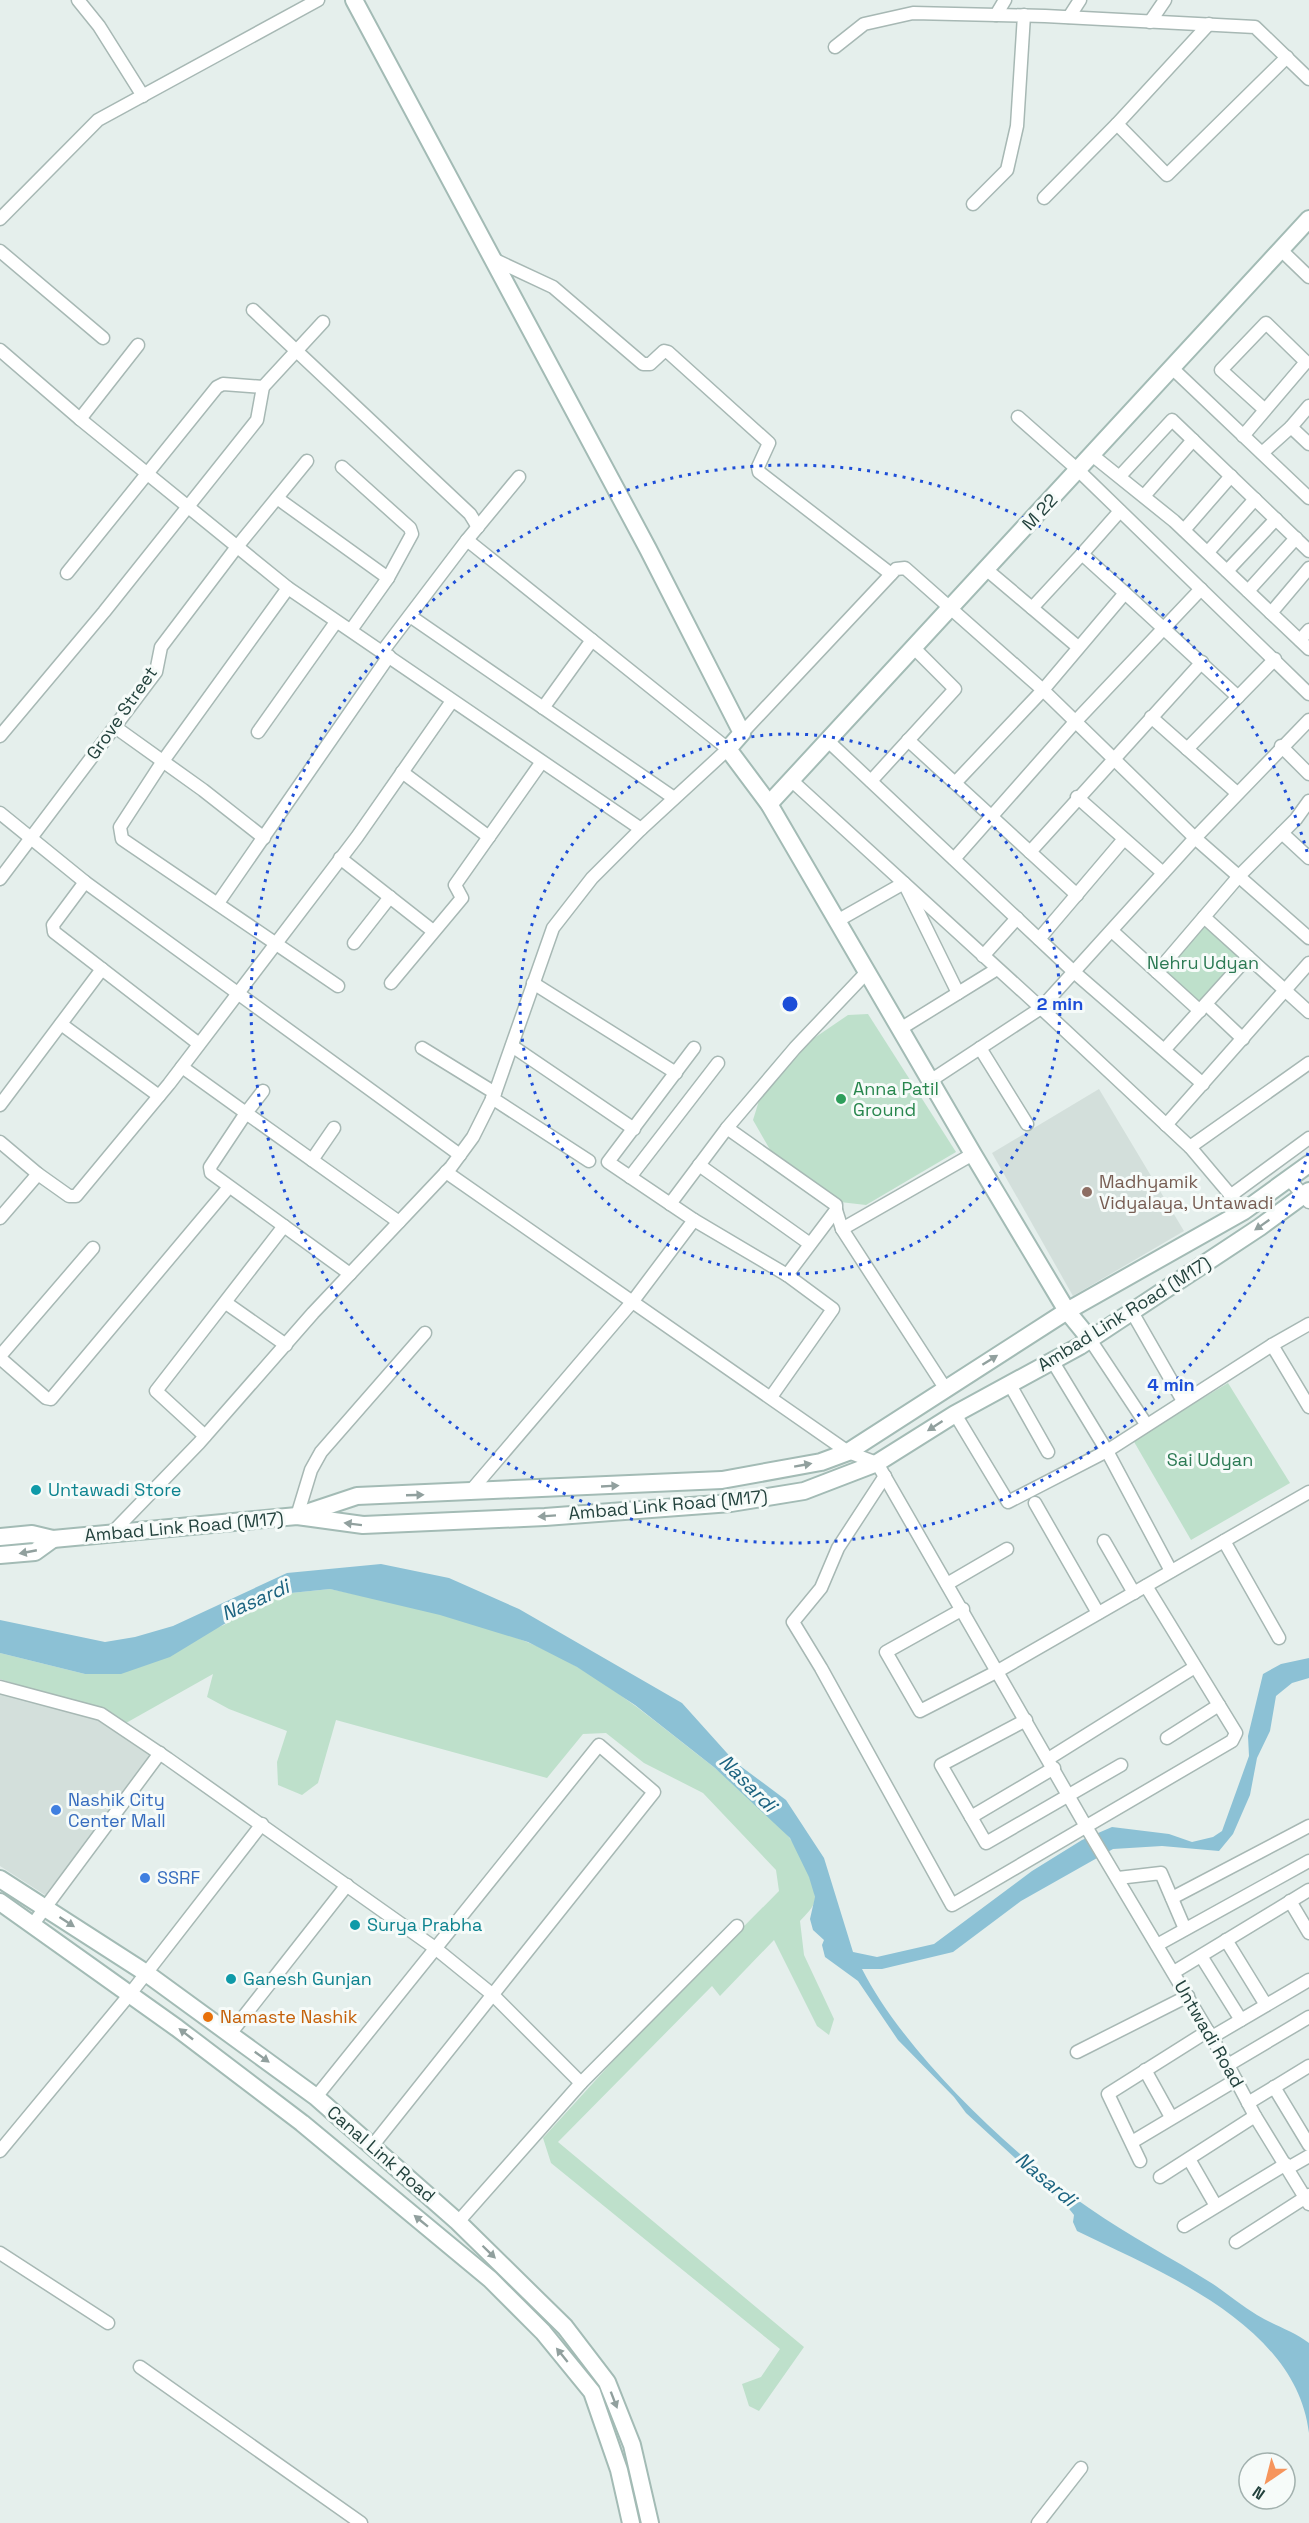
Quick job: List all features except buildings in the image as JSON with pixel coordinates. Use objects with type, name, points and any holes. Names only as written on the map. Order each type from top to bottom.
[{"type":"main road","points":[[354,0],[648,549],[742,733],[728,748],[769,804],[1067,1311],[1089,1338]]},
{"type":"main road","name":"M 22","points":[[769,804],[1309,219]]},
{"type":"main road","points":[[297,1516],[357,1497],[722,1479],[821,1462],[848,1452],[1067,1311],[1244,1211],[1309,1164]]},
{"type":"main road","name":"Ambad Link Road (M17)","points":[[0,1537],[32,1534],[53,1539],[297,1516],[363,1525],[545,1517],[731,1503],[804,1491],[881,1470],[955,1414],[1009,1383],[1053,1362],[1307,1196]]},
{"type":"main road","name":"Ambad Link Road (M17)","points":[[0,1555],[35,1552],[53,1539]]},
{"type":"main road","name":"Canal Link Road","points":[[0,1879],[146,1973],[316,2097],[458,2222],[565,2327],[607,2382],[632,2445],[650,2523]]},
{"type":"main road","name":"Canal Link Road","points":[[0,1902],[130,1994],[312,2131],[490,2279],[543,2332],[592,2392],[619,2470],[631,2523]]},
{"type":"street","points":[[78,0],[99,26],[143,96]]},
{"type":"street","points":[[0,219],[98,120],[318,0]]},
{"type":"street","points":[[926,13],[933,0]]},
{"type":"street","points":[[996,15],[1005,0]]},
{"type":"street","points":[[1069,17],[1080,0]]},
{"type":"street","points":[[1150,21],[1165,0]]},
{"type":"street","points":[[835,47],[864,24],[913,13],[1024,15],[1255,27],[1309,79]]},
{"type":"street","points":[[973,204],[1007,170],[1017,126],[1024,15]]},
{"type":"street","points":[[1044,198],[1117,124],[1209,24]]},
{"type":"street","points":[[1117,124],[1167,175],[1287,57]]},
{"type":"street","points":[[1281,250],[1309,276]]},
{"type":"street","points":[[0,251],[103,339]]},
{"type":"street","points":[[493,259],[553,287],[643,364],[650,364],[664,351],[668,352],[769,443],[758,467],[759,472],[891,574]]},
{"type":"street","points":[[253,310],[470,514],[478,527]]},
{"type":"street","points":[[0,736],[257,420],[263,387],[323,322]]},
{"type":"street","points":[[1243,436],[1306,362],[1266,323],[1221,370],[1265,410]]},
{"type":"street","points":[[80,419],[138,345]]},
{"type":"street","points":[[0,350],[187,508],[288,588],[541,763],[641,829]]},
{"type":"street","points":[[1172,368],[1309,498]]},
{"type":"street","points":[[67,573],[217,387],[223,384],[263,387]]},
{"type":"street","points":[[1262,453],[1291,427],[1309,406]]},
{"type":"street","points":[[1018,417],[1078,470],[1309,694]]},
{"type":"street","points":[[1120,476],[1172,420],[1309,551]]},
{"type":"street","points":[[1291,427],[1309,444]]},
{"type":"street","points":[[1144,496],[1193,440]]},
{"type":"street","points":[[1092,455],[1185,530],[1305,644],[1309,630]]},
{"type":"street","name":"Grove Street","points":[[0,879],[156,672],[161,647],[236,548],[307,461]]},
{"type":"street","points":[[342,466],[410,528],[412,534],[388,578],[351,630]]},
{"type":"street","points":[[1185,530],[1231,476]]},
{"type":"street","points":[[218,903],[264,838],[410,616],[467,540],[519,477]]},
{"type":"street","points":[[277,498],[388,578]]},
{"type":"street","points":[[1208,552],[1255,499]]},
{"type":"street","points":[[1032,608],[1120,511]]},
{"type":"street","points":[[1227,571],[1276,519]]},
{"type":"street","points":[[1248,591],[1296,538]]},
{"type":"street","points":[[111,1534],[205,1436],[460,1155],[473,1137],[494,1095],[553,928],[592,878],[728,748],[467,540]]},
{"type":"street","points":[[1083,554],[1165,627],[1238,697]]},
{"type":"street","points":[[1271,613],[1309,568]]},
{"type":"street","points":[[742,733],[896,569],[909,570],[1043,690],[1195,838],[1309,938]]},
{"type":"street","points":[[987,570],[1078,647]]},
{"type":"street","points":[[288,588],[163,761],[120,828],[120,834],[122,838],[338,986]]},
{"type":"street","points":[[954,859],[1075,722],[1201,589]]},
{"type":"street","points":[[955,783],[1043,690],[1125,593]]},
{"type":"street","points":[[410,616],[674,798]]},
{"type":"street","points":[[258,732],[336,622]]},
{"type":"street","points":[[543,708],[592,640]]},
{"type":"street","points":[[871,781],[955,689],[914,648]]},
{"type":"street","points":[[1187,749],[1275,659]]},
{"type":"street","points":[[1030,852],[1112,758],[1202,662]]},
{"type":"street","points":[[0,1142],[38,1174],[73,1198],[182,1067],[340,858],[452,701]]},
{"type":"street","points":[[1151,717],[1237,794]]},
{"type":"street","points":[[930,1081],[1041,1008],[1195,838],[1281,746],[1309,720]]},
{"type":"street","points":[[114,727],[163,761],[264,838]]},
{"type":"street","points":[[908,740],[1077,895]]},
{"type":"street","points":[[828,741],[1074,972],[1203,1084]]},
{"type":"street","points":[[1281,746],[1309,774]]},
{"type":"street","points":[[391,983],[462,898],[455,885],[541,763]]},
{"type":"street","points":[[402,772],[489,837]]},
{"type":"street","points":[[791,780],[1190,1147],[1244,1211]]},
{"type":"street","points":[[1077,797],[1163,873]]},
{"type":"street","points":[[1157,972],[1239,876],[1282,833],[1309,801]]},
{"type":"street","points":[[0,813],[85,882],[460,1155]]},
{"type":"street","points":[[1282,833],[1309,858]]},
{"type":"street","points":[[1039,939],[1124,839]]},
{"type":"street","points":[[340,858],[433,931]]},
{"type":"street","points":[[85,882],[52,929],[199,1044]]},
{"type":"street","points":[[837,921],[904,883]]},
{"type":"street","points":[[904,883],[958,993]]},
{"type":"street","points":[[354,943],[390,897]]},
{"type":"street","points":[[1204,917],[1309,1012]]},
{"type":"street","points":[[983,956],[1017,918]]},
{"type":"street","points":[[1112,931],[1157,972],[1243,1038]]},
{"type":"street","points":[[1165,1049],[1248,957]]},
{"type":"street","points":[[1166,1125],[1309,963]]},
{"type":"street","points":[[0,1105],[102,969]]},
{"type":"street","points":[[900,1029],[997,969]]},
{"type":"street","points":[[670,1204],[727,1128],[795,1048],[867,972]]},
{"type":"street","points":[[533,983],[676,1073]]},
{"type":"street","points":[[61,1024],[159,1096]]},
{"type":"street","points":[[512,1046],[634,1129]]},
{"type":"street","points":[[422,1048],[588,1161]]},
{"type":"street","points":[[694,1048],[608,1162],[694,1220],[787,1275],[833,1309],[771,1397]]},
{"type":"street","points":[[980,1048],[1027,1124]]},
{"type":"street","points":[[630,1177],[718,1063]]},
{"type":"street","points":[[1190,1147],[1309,1063]]},
{"type":"street","points":[[182,1067],[399,1222]]},
{"type":"street","points":[[262,1091],[210,1167],[212,1173],[350,1274]]},
{"type":"street","points":[[312,1160],[334,1128]]},
{"type":"street","points":[[727,1128],[836,1205],[842,1229],[945,1388]]},
{"type":"street","points":[[1230,1196],[1309,1138]]},
{"type":"street","points":[[842,1229],[973,1154]]},
{"type":"street","points":[[699,1166],[810,1244]]},
{"type":"street","points":[[446,1172],[848,1452],[881,1470],[838,1548],[821,1587],[793,1622],[821,1668],[952,1905],[1232,1741],[1236,1733],[1146,1586]]},
{"type":"street","points":[[0,1218],[38,1174]]},
{"type":"street","points":[[1289,1179],[1307,1196]]},
{"type":"street","points":[[93,1248],[0,1357],[46,1398],[51,1399],[229,1187]]},
{"type":"street","points":[[787,1275],[836,1210]]},
{"type":"street","points":[[469,1493],[633,1301],[694,1220]]},
{"type":"street","points":[[205,1436],[156,1390],[284,1226]]},
{"type":"street","points":[[226,1303],[286,1345]]},
{"type":"street","points":[[1132,1312],[1183,1401]]},
{"type":"street","points":[[955,1414],[1008,1502],[1107,1451],[1146,1424],[1309,1324]]},
{"type":"street","points":[[297,1516],[312,1470],[321,1452],[425,1334]]},
{"type":"street","points":[[1089,1338],[1146,1424]]},
{"type":"street","points":[[1272,1345],[1309,1407]]},
{"type":"street","points":[[1053,1362],[1107,1451],[1171,1571]]},
{"type":"street","points":[[1009,1383],[1048,1452]]},
{"type":"street","name":"Untwadi Road","points":[[881,1470],[1087,1828],[1228,2065],[1255,2116],[1308,2198]]},
{"type":"street","points":[[963,1609],[886,1652],[920,1711],[998,1671],[1306,1494],[1309,1508]]},
{"type":"street","points":[[1035,1503],[1098,1613]]},
{"type":"street","points":[[1104,1541],[1134,1593]]},
{"type":"street","points":[[1224,1541],[1279,1638]]},
{"type":"street","points":[[948,1584],[1007,1549]]},
{"type":"street","points":[[971,1817],[1196,1667]]},
{"type":"street","points":[[0,1687],[101,1714],[160,1753],[435,1948],[493,1995],[581,2083]]},
{"type":"street","points":[[1167,1738],[1219,1705]]},
{"type":"street","points":[[1026,1720],[941,1765],[986,1843],[1121,1765]]},
{"type":"street","points":[[316,2097],[599,1745],[654,1792],[373,2145]]},
{"type":"street","points":[[33,1924],[160,1753]]},
{"type":"street","points":[[0,2151],[130,1994],[262,1824]]},
{"type":"street","points":[[1172,1898],[1309,1826]]},
{"type":"street","points":[[1158,1945],[1309,1861]]},
{"type":"street","points":[[1118,1878],[1161,1873],[1185,1929]]},
{"type":"street","points":[[230,2034],[347,1885]]},
{"type":"street","points":[[1174,1972],[1309,1890]]},
{"type":"street","points":[[1290,1901],[1309,1933]]},
{"type":"street","points":[[458,2222],[581,2083],[737,1926]]},
{"type":"street","points":[[1226,1940],[1266,2005]]},
{"type":"street","points":[[1201,1956],[1241,2020]]},
{"type":"street","points":[[1140,2161],[1108,2094],[1145,2070],[1210,2034],[1241,2020],[1309,1980]]},
{"type":"street","points":[[1077,2052],[1188,1996]]},
{"type":"street","points":[[1228,2065],[1309,2017]]},
{"type":"street","points":[[1248,2103],[1309,2066]]},
{"type":"street","points":[[1145,2070],[1171,2117]]},
{"type":"street","points":[[1132,2142],[1236,2079]]},
{"type":"street","points":[[1274,2087],[1309,2145]]},
{"type":"street","points":[[1160,2177],[1255,2116]]},
{"type":"street","points":[[1184,2226],[1287,2166],[1309,2156]]},
{"type":"street","points":[[1189,2159],[1216,2206]]},
{"type":"street","points":[[1236,2242],[1308,2198]]},
{"type":"street","points":[[0,2253],[108,2323]]},
{"type":"street","points":[[140,2367],[361,2523]]},
{"type":"street","points":[[1038,2523],[1082,2468]]},
{"type":"shaded area","name":"Madhyamik Vidyalaya, Untawadi","points":[[1099,1089],[1184,1231],[1073,1296],[992,1153]]},
{"type":"shaded area","name":"Nashik City Center Mall","points":[[0,1694],[96,1717],[155,1754],[45,1895],[0,1866]]},
{"type":"green space","name":"Nehru Udyan","points":[[1205,922],[1243,956],[1200,1004],[1162,971]]},
{"type":"green space","name":"Anna Patil Ground","points":[[868,1014],[956,1152],[866,1205],[840,1202],[776,1160],[753,1120],[766,1078],[801,1047],[848,1015]]},
{"type":"green space","name":"Sai Udyan","points":[[1228,1383],[1290,1483],[1191,1540],[1133,1440]]},
{"type":"green space","points":[[330,1589],[430,1611],[479,1625],[527,1642],[569,1662],[628,1700],[738,1787],[788,1836],[801,1857],[815,1899],[800,1921],[804,1955],[834,2019],[829,2035],[817,2026],[774,1940],[720,1996],[712,1986],[558,2142],[804,2347],[759,2411],[749,2406],[742,2384],[761,2377],[780,2349],[551,2163],[543,2138],[644,2027],[779,1891],[776,1870],[703,1793],[644,1763],[606,1733],[583,1734],[547,1778],[336,1720],[318,1783],[302,1795],[278,1785],[277,1762],[287,1731],[229,1709],[207,1697],[213,1674],[126,1723],[89,1707],[0,1679],[0,1653],[85,1674],[224,1625],[244,1612],[281,1594]]},
{"type":"water","name":"Nasardi","points":[[381,1564],[449,1578],[519,1609],[682,1703],[735,1762],[786,1800],[824,1858],[853,1952],[877,1957],[934,1944],[1032,1871],[1082,1840],[1112,1827],[1169,1834],[1192,1842],[1213,1837],[1222,1831],[1249,1756],[1248,1736],[1263,1674],[1281,1664],[1309,1658],[1309,1678],[1292,1683],[1276,1696],[1270,1731],[1257,1758],[1250,1795],[1233,1834],[1219,1851],[1162,1846],[1113,1849],[1021,1901],[953,1952],[882,1969],[862,1969],[904,2034],[932,2067],[962,2100],[1027,2160],[1104,2218],[1213,2284],[1257,2315],[1309,2343],[1309,2433],[1299,2395],[1279,2362],[1253,2333],[1220,2307],[1185,2285],[1077,2231],[1073,2222],[1074,2215],[1066,2205],[966,2113],[954,2097],[898,2040],[858,1981],[825,1957],[822,1945],[824,1940],[813,1930],[810,1919],[815,1897],[809,1877],[790,1838],[715,1768],[635,1705],[577,1667],[528,1642],[440,1615],[330,1589],[281,1594],[244,1612],[170,1657],[121,1674],[85,1674],[0,1653],[0,1620],[105,1642],[135,1637],[173,1626],[287,1573]]},
{"type":"place","name":"Anna Patil Ground","points":[[841,1099]]},
{"type":"place","name":"Madhyamik Vidyalaya, Untawadi","points":[[1087,1192]]},
{"type":"place","name":"Untawadi Store","points":[[36,1490]]},
{"type":"place","name":"Nashik City Center Mall","points":[[56,1810]]},
{"type":"place","name":"SSRF","points":[[145,1878]]},
{"type":"place","name":"Surya Prabha","points":[[355,1925]]},
{"type":"place","name":"Ganesh Gunjan","points":[[231,1979]]},
{"type":"place","name":"Namaste Nashik","points":[[208,2017]]}]
